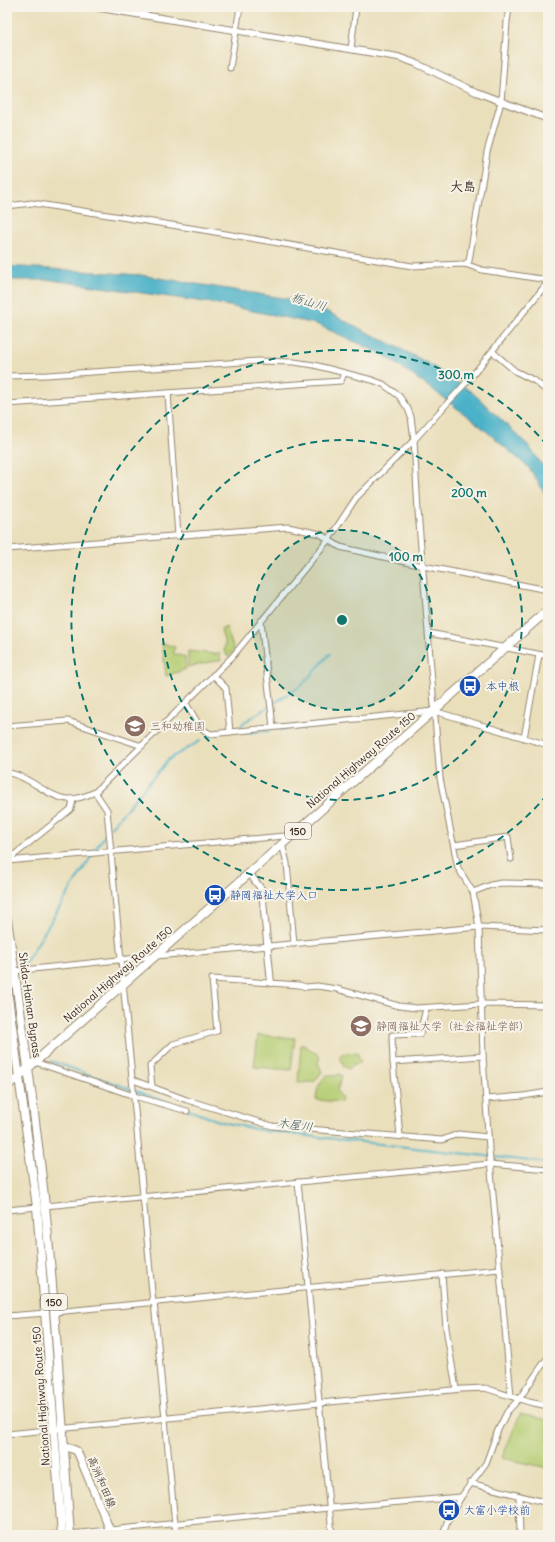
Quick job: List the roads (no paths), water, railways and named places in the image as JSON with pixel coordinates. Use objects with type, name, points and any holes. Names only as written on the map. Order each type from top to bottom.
[{"type":"highway","name":"National Highway Route 150","points":[[66,1534],[64,1447],[55,1312],[41,1207],[19,1076],[548,610]]},
{"type":"highway","name":"Shida-Hainan Bypass","points":[[7,920],[28,1069]]},
{"type":"highway","name":"Shida-Hainan Bypass","points":[[7,990],[19,1076]]},
{"type":"highway","name":"National Highway Route 150","points":[[28,1069],[41,1207],[54,1430],[66,1534]]},
{"type":"main road","points":[[7,1087],[19,1076]]},
{"type":"main road","name":"高洲和田線","points":[[64,1447],[77,1451],[111,1532]]},
{"type":"street","points":[[94,7],[351,48],[398,57],[415,63],[476,92],[548,119]]},
{"type":"street","points":[[230,68],[240,7]]},
{"type":"street","points":[[351,48],[356,7]]},
{"type":"street","points":[[465,264],[469,261],[487,152],[501,102],[507,22],[510,7]]},
{"type":"street","points":[[7,206],[32,203],[203,230],[412,266],[465,264],[482,270],[548,283],[493,352],[469,379],[414,440],[356,498],[329,539],[232,657],[95,792],[81,799],[64,799],[52,795],[25,779],[7,773]]},
{"type":"street","points":[[493,352],[515,370],[548,392]]},
{"type":"street","points":[[7,376],[47,375],[258,361],[294,362],[314,365],[384,384],[399,396],[408,409],[411,417],[414,440],[422,566],[429,633],[440,778],[458,868],[474,892],[479,927],[483,1056],[488,1149],[511,1396]]},
{"type":"street","points":[[7,404],[341,381],[344,373]]},
{"type":"street","points":[[168,393],[178,536]]},
{"type":"street","points":[[7,549],[288,527],[320,534],[340,547],[422,566],[548,590]]},
{"type":"street","points":[[261,620],[274,727]]},
{"type":"street","points":[[429,633],[548,656]]},
{"type":"street","points":[[524,738],[539,655]]},
{"type":"street","points":[[213,675],[226,688],[230,732]]},
{"type":"street","points":[[185,702],[200,726],[205,732],[210,734],[434,711],[548,745]]},
{"type":"street","points":[[7,726],[68,721],[142,746]]},
{"type":"street","points":[[95,792],[107,810],[176,1535]]},
{"type":"street","points":[[7,861],[71,809],[73,800]]},
{"type":"street","points":[[7,861],[284,836],[294,944]]},
{"type":"street","points":[[454,845],[508,837],[511,859]]},
{"type":"street","points":[[249,873],[262,890],[271,983]]},
{"type":"street","points":[[474,892],[491,885],[501,883],[548,884]]},
{"type":"street","points":[[14,971],[156,956],[479,927],[548,930]]},
{"type":"street","points":[[152,1086],[150,1066],[172,1044],[217,1031],[212,979],[299,985],[306,987],[316,986],[337,989],[399,1006],[416,1008],[482,1004],[548,1005]]},
{"type":"street","points":[[400,1136],[392,1035],[420,1034],[426,1008]]},
{"type":"street","points":[[393,1062],[483,1056]]},
{"type":"street","points":[[35,1062],[134,1096],[187,1111]]},
{"type":"street","points":[[133,1080],[187,1100],[272,1126],[442,1140],[458,1134],[488,1137]]},
{"type":"street","points":[[486,1098],[523,1096],[548,1092]]},
{"type":"street","points":[[7,1210],[490,1164],[548,1169]]},
{"type":"street","points":[[298,1182],[332,1535]]},
{"type":"street","points":[[55,1312],[500,1269]]},
{"type":"street","points":[[442,1274],[446,1328],[456,1389]]},
{"type":"street","points":[[7,1316],[46,1313]]},
{"type":"street","points":[[443,1535],[447,1522],[461,1497],[486,1463],[498,1430],[507,1412],[519,1398],[548,1357]]},
{"type":"street","points":[[7,1434],[456,1389],[485,1388],[548,1406]]},
{"type":"street","points":[[470,1483],[548,1504]]},
{"type":"street","points":[[519,1496],[520,1535]]},
{"type":"street","points":[[52,1535],[111,1532],[175,1523],[461,1497]]},
{"type":"water","points":[[7,266],[141,275],[308,302],[426,362],[472,392],[528,445],[548,473],[548,498],[529,468],[479,425],[433,390],[384,355],[316,324],[219,304],[51,280],[7,280]]},
{"type":"waterway","points":[[240,729],[243,723],[302,685],[330,654]]},
{"type":"waterway","points":[[280,730],[353,722]]},
{"type":"waterway","points":[[244,733],[269,731]]},
{"type":"waterway","points":[[207,737],[213,736]]},
{"type":"waterway","points":[[110,828],[169,759],[200,741]]},
{"type":"waterway","points":[[94,851],[107,832]]},
{"type":"waterway","points":[[24,965],[92,855]]},
{"type":"waterway","name":"木屋川","points":[[51,1061],[178,1106]]},
{"type":"waterway","name":"木屋川","points":[[188,1110],[222,1122],[265,1131],[548,1163]]},
{"type":"place","name":"本中根","points":[[470,686]]},
{"type":"place","name":"三和幼稚園","points":[[135,726]]},
{"type":"place","name":"静岡福祉大学入口","points":[[215,895]]},
{"type":"place","name":"静岡福祉大学（社会福祉学部）","points":[[361,1026]]},
{"type":"place","name":"大富小学校前","points":[[449,1510]]},
{"type":"district","name":"大島","points":[[463,186]]},
{"type":"water label","name":"栃山川","points":[[309,302]]}]
